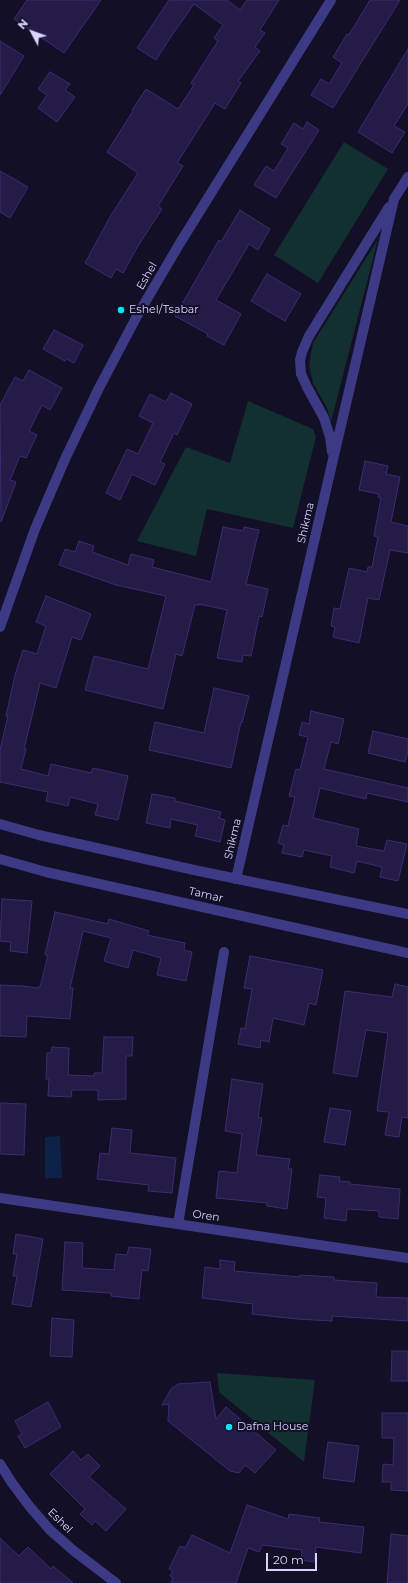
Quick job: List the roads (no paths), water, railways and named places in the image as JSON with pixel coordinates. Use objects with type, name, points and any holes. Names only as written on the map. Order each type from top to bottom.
[{"type":"street","name":"Eshel","points":[[0,627],[38,522],[65,459],[137,316],[331,0]]},
{"type":"street","name":"Shikma","points":[[236,879],[332,460],[394,199],[408,177]]},
{"type":"street","points":[[332,460],[331,442],[327,427],[320,410],[306,387],[300,360],[309,336],[394,199]]},
{"type":"street","name":"Tamar","points":[[0,824],[39,835],[236,879],[408,914]]},
{"type":"street","name":"Tamar","points":[[0,859],[46,872],[408,953]]},
{"type":"street","points":[[178,1224],[224,952]]},
{"type":"street","name":"Oren","points":[[0,1198],[408,1258]]},
{"type":"street","name":"Eshel","points":[[0,1464],[30,1507],[50,1530],[74,1551],[116,1583]]},
{"type":"water","points":[[60,1136],[62,1178],[45,1178],[45,1137]]},
{"type":"place","name":"Eshel/Tsabar","points":[[121,310]]},
{"type":"place","name":"Dafna House","points":[[229,1427]]}]
